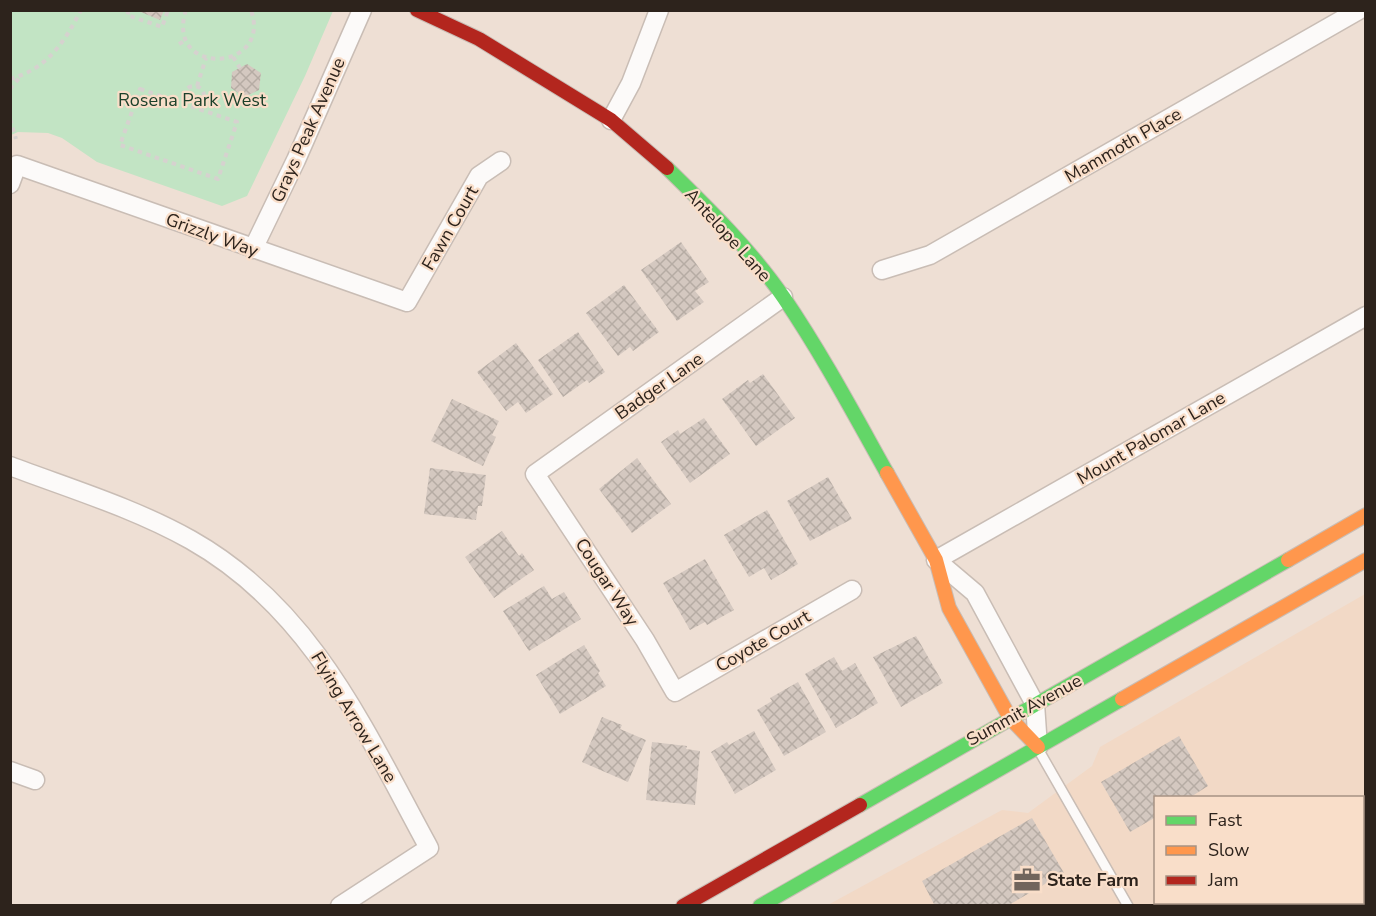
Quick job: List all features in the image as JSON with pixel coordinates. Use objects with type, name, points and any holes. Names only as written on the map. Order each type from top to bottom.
[{"type":"street","name":"Grays Peak Avenue","points":[[253,249],[296,160],[362,10]]},
{"type":"street","name":"Antelope Lane","points":[[417,10],[479,39],[611,120],[667,168],[719,219],[783,297],[825,363],[936,560],[949,608],[1010,718],[1038,747]]},
{"type":"street","points":[[611,120],[631,83],[659,10]]},
{"type":"street","name":"Mammoth Place","points":[[882,270],[930,255],[1359,10]]},
{"type":"street","name":"Fawn Court","points":[[407,302],[479,176],[501,161]]},
{"type":"street","name":"Grizzly Way","points":[[10,184],[17,165],[407,302]]},
{"type":"street","name":"Badger Lane","points":[[535,474],[783,297]]},
{"type":"street","name":"Mount Palomar Lane","points":[[936,560],[1365,316]]},
{"type":"street","name":"Flying Arrow Lane","points":[[10,466],[139,513],[192,540],[255,585],[284,612],[339,685],[429,848],[340,906]]},
{"type":"street","name":"Cougar Way","points":[[535,474],[638,630],[675,692]]},
{"type":"street","name":"Summit Avenue","points":[[683,906],[1365,515]]},
{"type":"street","name":"Antelope Lane","points":[[936,560],[975,593],[1035,704],[1038,747]]},
{"type":"street","points":[[760,906],[1365,560]]},
{"type":"street","name":"Coyote Court","points":[[675,692],[852,590]]},
{"type":"street","points":[[10,771],[34,780]]},
{"type":"lane","points":[[1038,747],[1128,906]]},
{"type":"path","points":[[10,79],[20,76],[53,55],[64,43],[81,10]]},
{"type":"path","points":[[129,10],[127,15],[162,27],[168,10]]},
{"type":"path","points":[[184,11],[183,31],[186,40],[195,51],[206,58],[215,60],[233,57],[244,49],[253,34],[251,10]]},
{"type":"path","points":[[179,44],[186,40]]},
{"type":"path","points":[[233,57],[240,68]]},
{"type":"path","points":[[197,86],[206,58]]},
{"type":"path","points":[[10,89],[20,76]]},
{"type":"path","points":[[197,86],[189,87],[183,94],[184,100],[191,106],[237,122],[218,179],[120,145],[140,89],[191,106],[197,105],[203,99],[203,93],[197,86]]},
{"type":"path","points":[[10,119],[16,139]]},
{"type":"shaded area","points":[[1365,594],[1365,905],[826,906],[1002,810],[1028,813],[1092,766],[1100,747]]},
{"type":"green space","name":"Rosena Park West","points":[[11,11],[333,11],[305,76],[247,196],[222,206],[97,162],[62,138],[48,133],[18,132],[11,135]]},
{"type":"building","points":[[136,10],[164,10],[160,20]]},
{"type":"building","points":[[247,64],[261,73],[259,90],[244,97],[231,88],[232,72]]},
{"type":"building","points":[[681,242],[709,282],[695,291],[704,302],[677,321],[641,270]]},
{"type":"building","points":[[624,285],[659,332],[633,351],[630,347],[618,356],[586,313]]},
{"type":"building","points":[[578,332],[605,372],[589,383],[587,380],[563,397],[538,360]]},
{"type":"building","points":[[516,343],[553,394],[526,413],[518,402],[506,411],[477,372]]},
{"type":"building","points":[[763,374],[795,418],[756,446],[722,399],[748,380],[750,383]]},
{"type":"building","points":[[452,399],[499,421],[492,435],[496,437],[483,466],[431,441]]},
{"type":"building","points":[[704,418],[730,454],[690,483],[661,442],[678,430],[680,434]]},
{"type":"building","points":[[637,458],[671,504],[632,533],[599,489]]},
{"type":"building","points":[[430,468],[486,475],[482,506],[478,506],[476,520],[424,514]]},
{"type":"building","points":[[828,477],[852,519],[810,541],[787,501]]},
{"type":"building","points":[[767,510],[798,564],[771,580],[764,568],[749,577],[724,535]]},
{"type":"building","points":[[502,531],[519,556],[522,553],[534,570],[494,598],[465,557]]},
{"type":"building","points":[[705,559],[734,610],[707,625],[705,622],[690,630],[663,583]]},
{"type":"building","points":[[544,586],[552,599],[564,592],[581,619],[529,651],[503,611]]},
{"type":"building","points":[[916,636],[943,683],[901,707],[873,657]]},
{"type":"building","points":[[584,645],[600,671],[598,673],[606,686],[560,714],[536,675]]},
{"type":"building","points":[[834,657],[842,671],[855,663],[878,703],[836,728],[805,674]]},
{"type":"building","points":[[798,682],[826,732],[784,756],[757,710],[772,701],[770,698]]},
{"type":"building","points":[[602,717],[622,725],[620,729],[646,740],[628,782],[582,762]]},
{"type":"building","points":[[754,731],[776,770],[735,794],[711,752],[727,742],[729,745]]},
{"type":"building","points":[[1179,736],[1208,786],[1192,796],[1154,796],[1154,818],[1130,832],[1101,782]]},
{"type":"building","points":[[652,742],[687,746],[686,749],[700,751],[695,805],[646,800]]},
{"type":"building","points":[[1032,818],[1064,873],[1007,906],[935,906],[922,881]]},
{"type":"traffic: fast","points":[[667,168],[744,247],[784,298],[825,362],[887,473]]},
{"type":"traffic: fast","points":[[860,805],[1288,560]]},
{"type":"traffic: fast","points":[[760,906],[1122,699]]},
{"type":"traffic: slow","points":[[887,473],[936,560],[949,608],[1010,718],[1038,747]]},
{"type":"traffic: slow","points":[[1288,560],[1366,515]]},
{"type":"traffic: slow","points":[[1122,699],[1366,560]]},
{"type":"traffic: jam","points":[[417,10],[479,39],[611,120],[667,168]]},
{"type":"traffic: jam","points":[[683,906],[860,805]]},
{"type":"place","name":"State Farm","points":[[1027,880]]}]
